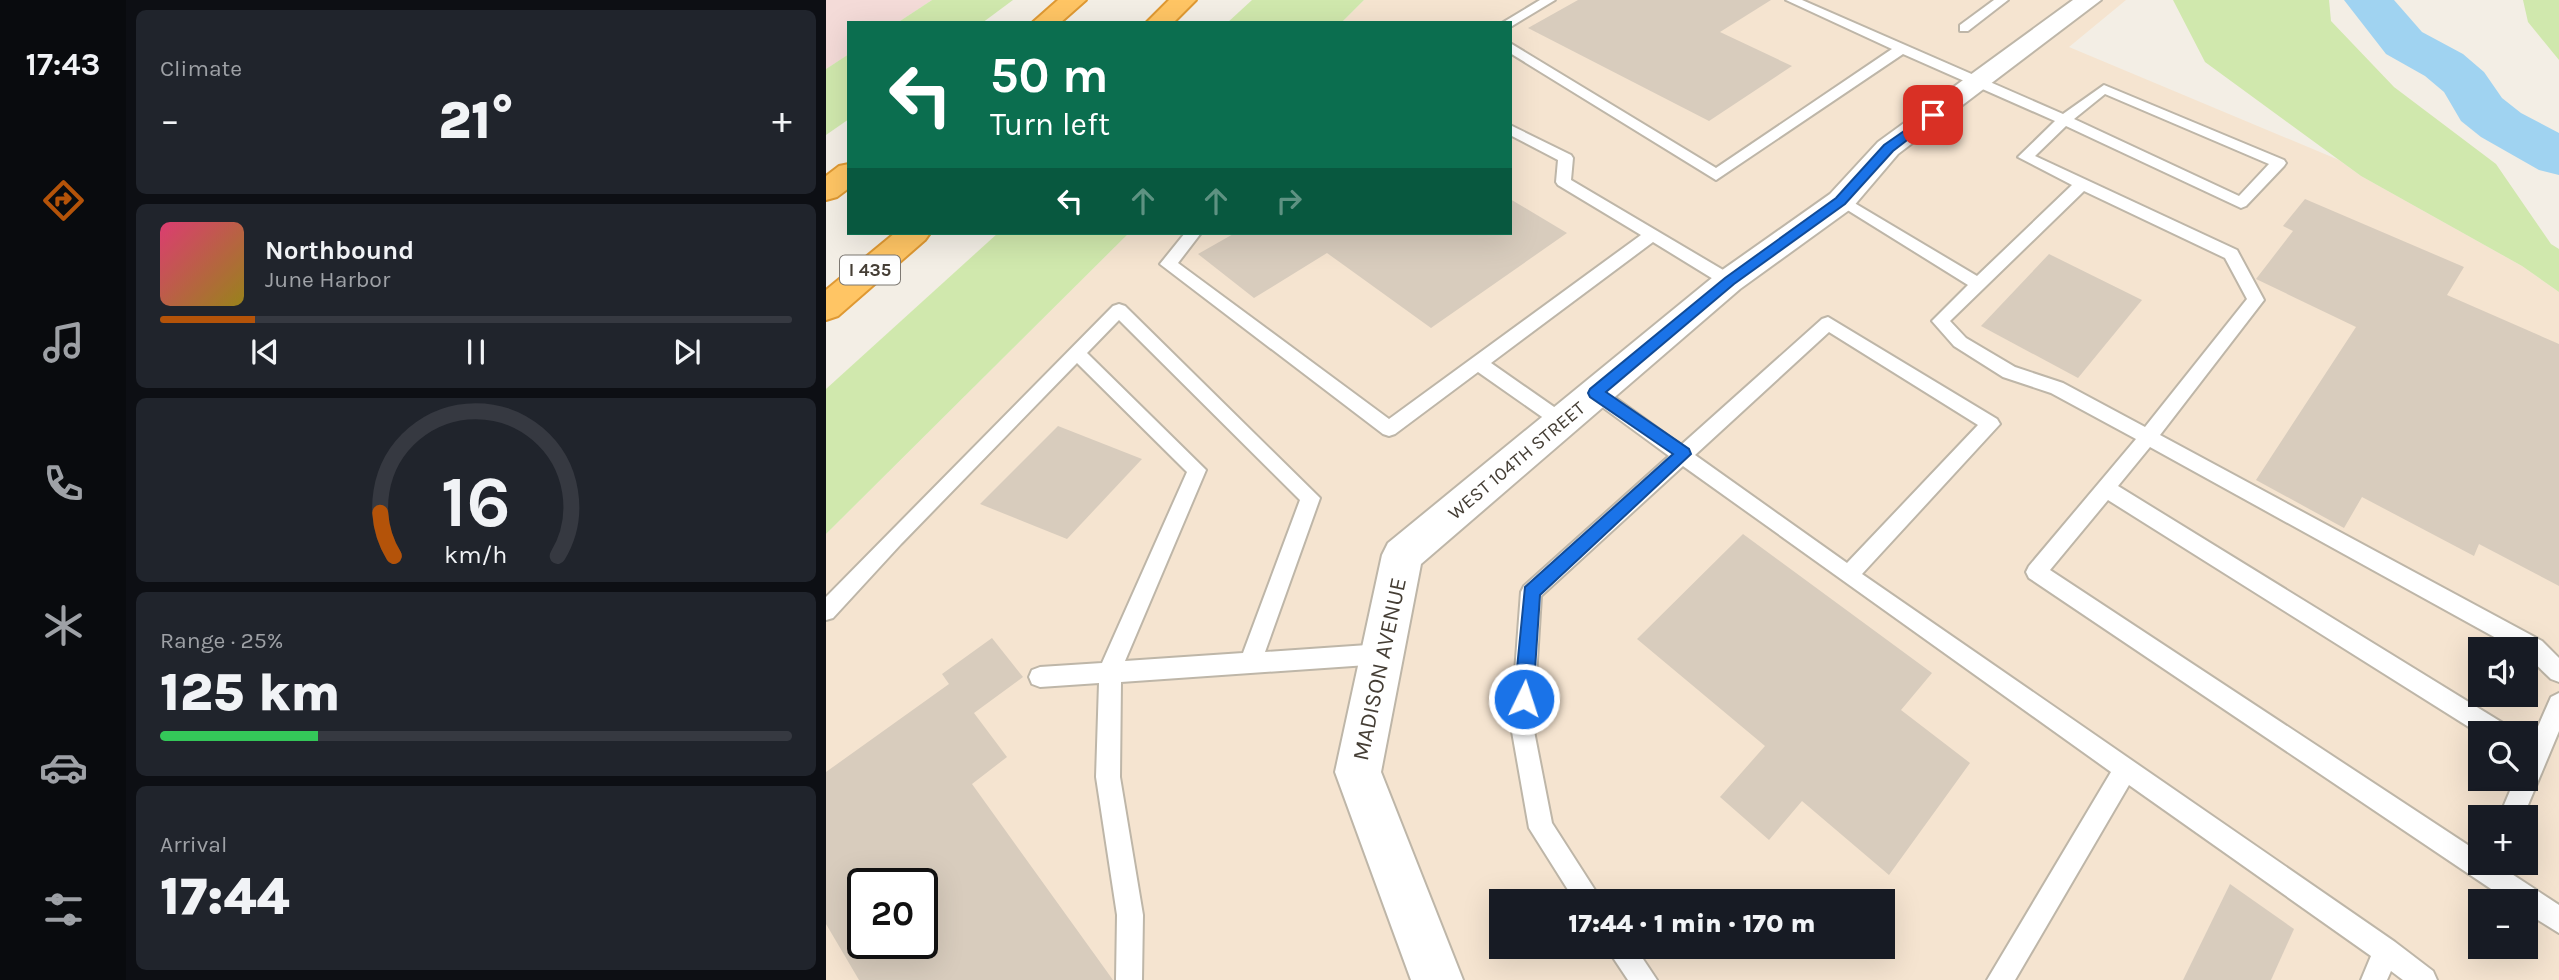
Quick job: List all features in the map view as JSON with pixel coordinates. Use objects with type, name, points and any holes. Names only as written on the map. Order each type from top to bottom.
[{"type":"highway","points":[[1047,21],[1074,0]]},
{"type":"highway","points":[[1160,21],[1184,0]]},
{"type":"highway","points":[[826,190],[847,174]]},
{"type":"highway","name":"I 435","points":[[826,308],[912,235]]},
{"type":"street","name":"WEST 104TH STREET","points":[[1402,555],[1729,281],[1841,201],[1888,148],[2089,0]]},
{"type":"street","name":"MADISON AVENUE","points":[[1402,555],[1357,772],[1437,980]]},
{"type":"lane","points":[[1512,21],[1549,0]]},
{"type":"lane","points":[[1792,0],[2064,120],[2241,203],[2279,163],[2104,89],[2064,120],[2025,157],[2231,254],[2256,300],[2148,437],[2036,572],[2468,854]]},
{"type":"lane","points":[[1964,28],[2002,0]]},
{"type":"lane","points":[[1512,48],[1716,175],[1902,48]]},
{"type":"lane","points":[[1512,130],[1566,158],[1563,182],[1729,281]]},
{"type":"lane","points":[[2082,184],[1940,321],[1960,342],[2009,372],[2057,388],[2534,649],[2559,672]]},
{"type":"lane","points":[[1841,201],[1977,283]]},
{"type":"lane","points":[[1192,235],[1168,264],[1389,429],[1652,235]]},
{"type":"lane","points":[[826,611],[894,538],[1119,310],[1310,498],[1251,662]]},
{"type":"lane","points":[[1581,889],[1541,828],[1522,726],[1531,592],[1828,323],[1991,424],[1848,575]]},
{"type":"lane","points":[[1077,353],[1197,470],[1110,670],[1108,777],[1130,915],[1129,980]]},
{"type":"lane","points":[[1478,363],[1561,421]]},
{"type":"lane","points":[[1596,393],[1848,575],[2424,980]]},
{"type":"lane","points":[[2105,488],[2479,721]]},
{"type":"lane","points":[[1040,677],[1110,670],[1382,654]]},
{"type":"lane","points":[[2538,742],[2559,704]]},
{"type":"lane","points":[[2000,980],[2126,769]]},
{"type":"lane","points":[[2498,875],[2559,920]]},
{"type":"lane","points":[[2374,980],[2386,951]]},
{"type":"lane","points":[[1628,959],[1644,980]]},
{"type":"shaded area","points":[[826,0],[932,0],[900,21],[847,21],[847,55],[826,69]]},
{"type":"shaded area","points":[[1364,0],[2126,0],[2069,47],[2339,160],[2361,176],[2522,266],[2559,292],[2559,980],[826,980],[826,534],[1127,235],[1512,235],[1512,21],[1343,21]]},
{"type":"green space","points":[[932,0],[1013,0],[985,21],[900,21]]},
{"type":"green space","points":[[1252,0],[1364,0],[1343,21],[1229,21]]},
{"type":"green space","points":[[2173,0],[2329,0],[2331,21],[2394,87],[2496,164],[2551,244],[2559,249],[2559,292],[2522,266],[2361,176],[2205,62]]},
{"type":"green space","points":[[2523,0],[2559,0],[2559,60],[2528,22]]},
{"type":"green space","points":[[847,55],[847,120],[826,135],[826,69]]},
{"type":"green space","points":[[996,235],[1127,235],[826,534],[826,389]]},
{"type":"building","points":[[1578,0],[1771,0],[1720,32],[1792,66],[1709,121],[1528,28]]},
{"type":"building","points":[[2305,199],[2464,267],[2447,295],[2559,344],[2559,586],[2479,544],[2474,556],[2362,497],[2344,528],[2256,480],[2356,327],[2256,279],[2293,231],[2283,226]]},
{"type":"building","points":[[1512,200],[1567,233],[1431,328],[1327,253],[1254,298],[1198,254],[1231,235],[1512,235]]},
{"type":"building","points":[[2049,254],[2142,300],[2078,378],[1981,326]]},
{"type":"building","points":[[1058,426],[1142,459],[1067,539],[980,504]]},
{"type":"building","points":[[1743,534],[1932,673],[1901,710],[1970,763],[1889,875],[1802,801],[1769,840],[1720,797],[1765,746],[1637,639]]},
{"type":"building","points":[[992,638],[1023,677],[974,713],[1007,757],[972,784],[1113,980],[859,980],[826,924],[826,772],[949,684],[942,674]]},
{"type":"building","points":[[2230,884],[2294,929],[2271,980],[2183,980]]},
{"type":"waterway","points":[[2368,0],[2404,43],[2444,65],[2465,83],[2481,109],[2501,125],[2559,157]]},
{"type":"route","points":[[1524,699],[1531,592],[1684,454],[1596,393],[1729,281],[1841,201],[1888,148],[1933,115]]}]
